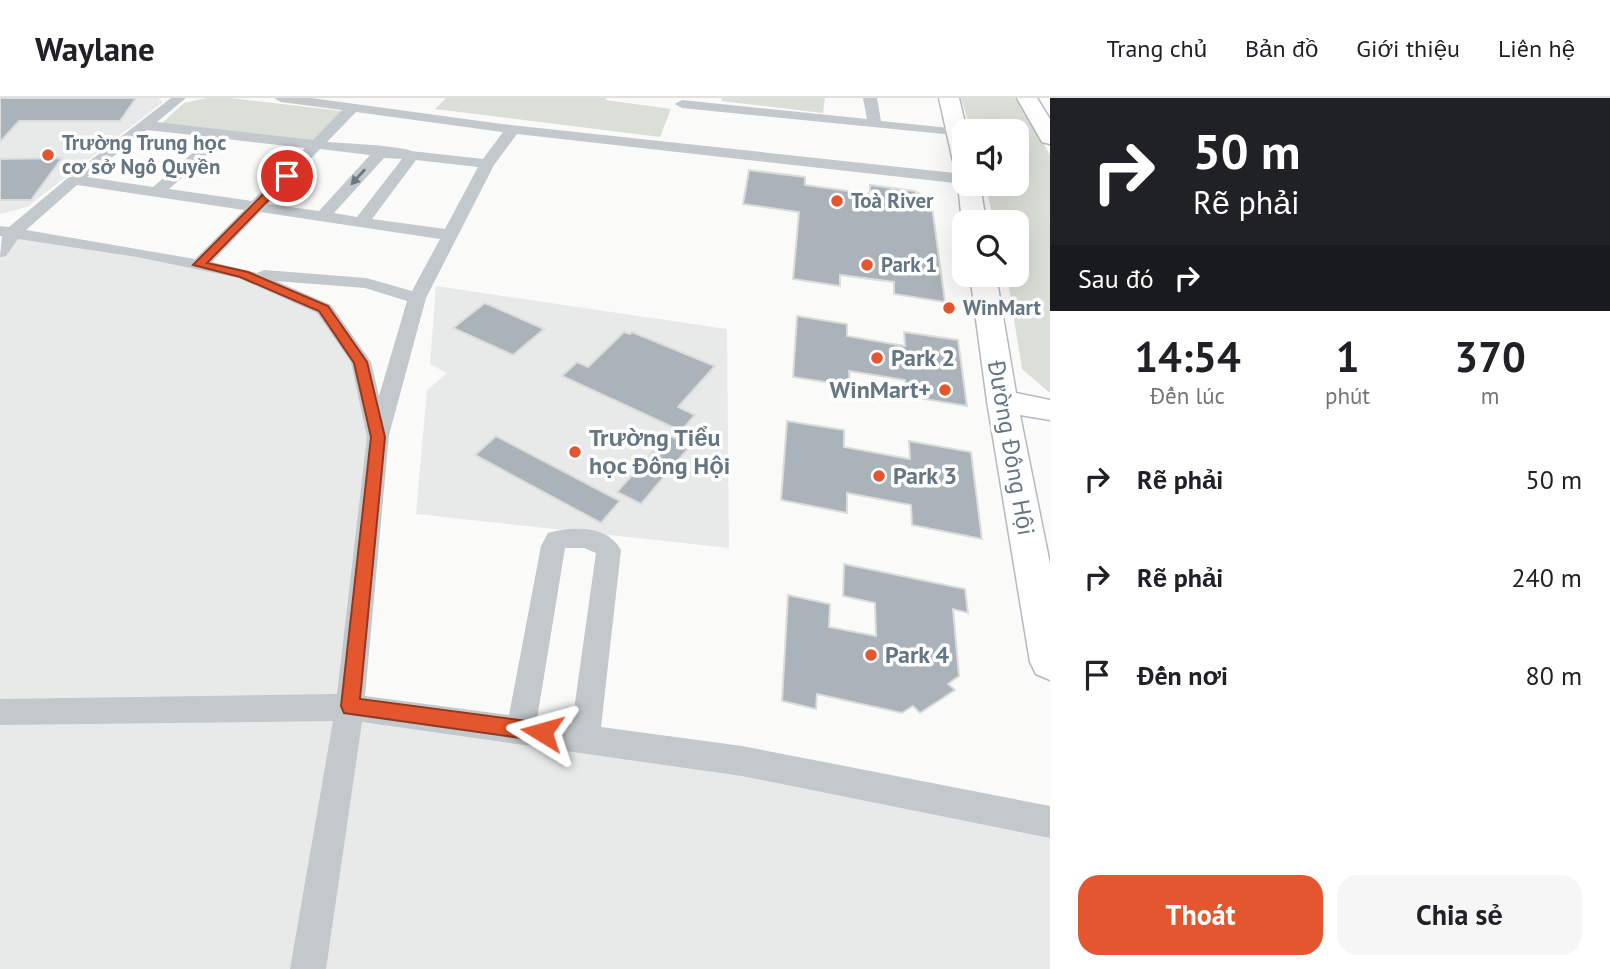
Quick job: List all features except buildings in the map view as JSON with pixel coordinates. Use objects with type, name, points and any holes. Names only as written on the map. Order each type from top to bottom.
[{"type":"highway","points":[[1040,102],[1050,137]]},
{"type":"street","points":[[0,252],[7,231],[179,98]]},
{"type":"street","points":[[281,98],[513,129],[669,141],[952,177]]},
{"type":"street","points":[[870,98],[875,124]]},
{"type":"street","points":[[949,98],[955,119]]},
{"type":"street","points":[[682,106],[952,132]]},
{"type":"street","points":[[199,265],[352,107]]},
{"type":"street","points":[[361,222],[410,147],[434,118]]},
{"type":"street","points":[[143,125],[379,153],[410,147],[487,164]]},
{"type":"street","points":[[308,969],[350,706],[378,437],[417,298],[487,164],[513,129]]},
{"type":"street","points":[[156,192],[230,136]]},
{"type":"street","points":[[174,194],[230,136]]},
{"type":"street","points":[[323,216],[379,153]]},
{"type":"street","points":[[74,180],[449,235]]},
{"type":"street","points":[[7,231],[244,274],[366,283],[417,298]]},
{"type":"street","points":[[244,274],[324,309],[361,362],[378,437]]},
{"type":"street","name":"Đường Đông Hội","points":[[984,287],[1050,662]]},
{"type":"street","points":[[1002,401],[1050,410]]},
{"type":"street","points":[[522,729],[553,547],[557,540],[564,537],[596,541],[609,550],[585,738]]},
{"type":"street","points":[[0,712],[350,706],[742,761],[1050,822]]},
{"type":"shaded area","name":"Trường Trung học cơ sở Ngô Quyền","points":[[0,98],[158,98],[163,102],[27,207],[0,214]]},
{"type":"shaded area","points":[[207,98],[230,98],[342,111],[314,141],[161,124],[184,103]]},
{"type":"shaded area","points":[[446,98],[606,98],[671,109],[660,137],[435,109]]},
{"type":"shaded area","points":[[722,98],[825,98],[823,113],[721,101]]},
{"type":"shaded area","points":[[961,98],[1017,98],[1050,155],[1050,393],[1022,369],[1009,287],[1029,287],[1029,210],[991,210],[988,196],[1029,196],[1029,119],[967,119]]},
{"type":"shaded area","points":[[14,232],[244,274],[324,309],[361,362],[378,437],[351,707],[1050,823],[1050,969],[0,969],[0,252]]},
{"type":"shaded area","name":"Trường Tiểu học Đông Hội","points":[[436,286],[727,329],[729,548],[416,514],[427,390],[447,373],[430,364]]},
{"type":"place","name":"Trường Trung học cơ sở Ngô Quyền","points":[[48,155]]},
{"type":"place","name":"Toà River","points":[[837,201]]},
{"type":"place","name":"Park 1","points":[[867,265]]},
{"type":"place","name":"WinMart","points":[[949,308]]},
{"type":"place","name":"Park 2","points":[[877,358]]},
{"type":"place","name":"WinMart+","points":[[945,390]]},
{"type":"place","name":"Trường Tiểu học Đông Hội","points":[[575,452]]},
{"type":"place","name":"Park 3","points":[[879,476]]},
{"type":"place","name":"Park 4","points":[[871,655]]},
{"type":"route","points":[[287,176],[199,265],[244,274],[324,309],[361,362],[378,437],[350,706],[542,732]]}]
